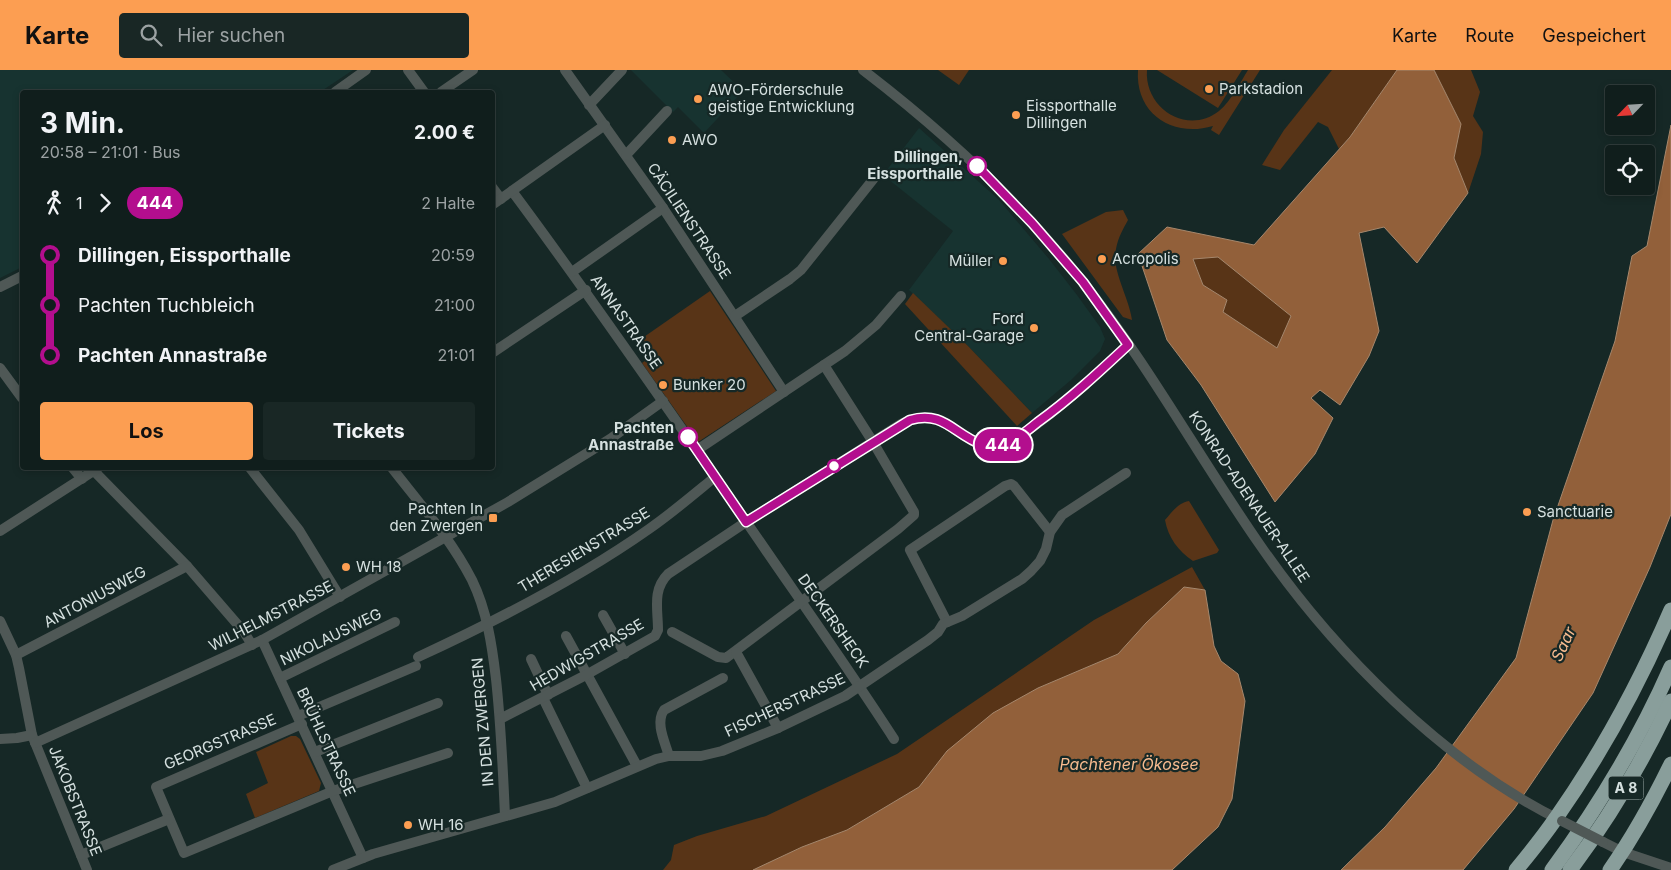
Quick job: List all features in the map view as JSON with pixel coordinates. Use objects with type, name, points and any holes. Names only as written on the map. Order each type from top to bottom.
[{"type":"highway","points":[[1516,870],[1556,818],[1618,718],[1671,610]]},
{"type":"highway","name":"A 8","points":[[1552,870],[1602,800],[1626,760],[1671,667]]},
{"type":"highway","name":"A 8","points":[[1570,870],[1614,808],[1638,767],[1671,701]]},
{"type":"highway","points":[[1610,870],[1623,852],[1658,791],[1671,764]]},
{"type":"street","points":[[338,90],[366,70]]},
{"type":"street","points":[[408,70],[423,90]]},
{"type":"street","points":[[444,90],[473,70]]},
{"type":"street","name":"CÄCILIENSTRASSE","points":[[565,70],[664,208],[784,392]]},
{"type":"street","points":[[590,105],[622,70]]},
{"type":"street","name":"KONRAD-ADENAUER-ALLEE","points":[[863,70],[945,136],[1004,193],[1083,282],[1128,345],[1260,545],[1305,606],[1361,668],[1436,737],[1486,775],[1556,818],[1603,842],[1623,852],[1671,868]]},
{"type":"street","points":[[626,155],[667,111]]},
{"type":"street","points":[[497,202],[605,125]]},
{"type":"street","points":[[735,316],[801,270],[879,172]]},
{"type":"street","name":"ANNASTRASSE","points":[[512,191],[586,290],[746,522]]},
{"type":"street","points":[[572,272],[664,208]]},
{"type":"street","points":[[0,287],[20,277]]},
{"type":"street","points":[[495,351],[586,290]]},
{"type":"street","points":[[698,450],[859,341],[876,325],[901,296]]},
{"type":"street","points":[[495,344],[504,345]]},
{"type":"street","points":[[746,522],[910,420],[926,417],[942,421],[984,445],[1002,445],[1036,424],[1088,382],[1128,345]]},
{"type":"street","points":[[672,632],[718,658],[726,658],[911,518],[914,512],[873,442],[824,365]]},
{"type":"street","points":[[0,368],[20,395]]},
{"type":"street","name":"WILHELMSTRASSE","points":[[0,739],[33,739],[257,642],[446,537],[562,469],[663,401]]},
{"type":"street","points":[[75,470],[82,479]]},
{"type":"street","points":[[0,531],[96,470]]},
{"type":"street","name":"BRÜHLSTRASSE","points":[[98,470],[187,566],[244,632],[257,642],[280,678],[363,858]]},
{"type":"street","points":[[252,470],[299,530],[340,597]]},
{"type":"street","name":"IN DEN ZWERGEN","points":[[394,470],[446,537],[472,581],[488,625],[500,719],[505,816]]},
{"type":"street","name":"FISCHERSTRASSE","points":[[333,870],[363,858],[554,802],[656,759],[669,756],[701,756],[722,751],[778,728],[845,696],[928,640],[938,632],[942,624],[962,616],[1022,579],[1040,561],[1046,549],[1050,532],[1062,515],[1126,474]]},
{"type":"street","name":"THERESIENSTRASSE","points":[[488,625],[628,543],[665,517],[715,477]]},
{"type":"street","points":[[947,622],[910,550],[1011,484],[1050,532]]},
{"type":"street","name":"DECKERSHECK","points":[[746,522],[860,686],[894,739]]},
{"type":"street","name":"HEDWIGSTRASSE","points":[[500,719],[586,675],[655,636],[658,630],[658,589],[661,581],[668,574],[746,522]]},
{"type":"street","name":"ANTONIUSWEG","points":[[16,655],[187,566]]},
{"type":"street","points":[[603,615],[625,654]]},
{"type":"street","name":"JAKOBSTRASSE","points":[[0,621],[16,655],[33,739],[87,870]]},
{"type":"street","name":"NIKOLAUSWEG","points":[[280,678],[395,622]]},
{"type":"street","name":"IN DEN ZWERGEN","points":[[300,720],[488,625]]},
{"type":"street","points":[[566,636],[637,766]]},
{"type":"street","points":[[736,652],[778,728]]},
{"type":"street","points":[[531,659],[587,788]]},
{"type":"street","points":[[669,756],[660,722],[660,716],[664,710],[723,678]]},
{"type":"street","points":[[314,752],[438,703]]},
{"type":"street","name":"GEORGSTRASSE","points":[[170,819],[156,787],[300,720]]},
{"type":"street","points":[[81,855],[170,819],[184,853],[333,791],[448,753]]},
{"type":"shaded area","points":[[0,70],[353,70],[323,90],[20,90],[20,268],[0,278]]},
{"type":"shaded area","name":"AWO-Förderschule geistige Entwicklung","points":[[631,70],[721,70],[743,91],[704,133],[678,107],[673,112]]},
{"type":"shaded area","points":[[938,70],[969,70],[959,85]]},
{"type":"shaded area","points":[[1138,70],[1147,70],[1148,84],[1152,96],[1160,106],[1170,114],[1181,119],[1194,120],[1207,118],[1219,111],[1231,97],[1248,70],[1260,70],[1219,135],[1211,130],[1213,126],[1198,129],[1184,128],[1171,125],[1159,119],[1143,99],[1139,86]]},
{"type":"shaded area","name":"Parkstadion","points":[[1157,70],[1242,70],[1218,108]]},
{"type":"shaded area","points":[[1332,70],[1397,70],[1350,137],[1339,149],[1328,127],[1318,122],[1280,170],[1262,165],[1284,130]]},
{"type":"shaded area","points":[[1434,70],[1471,70],[1480,92],[1473,116],[1483,132],[1481,154],[1468,193],[1454,158],[1461,124]]},
{"type":"shaded area","points":[[919,128],[999,200],[1077,295],[1100,327],[1105,339],[1100,351],[1071,380],[1032,413],[968,346],[909,290],[953,231],[883,175]]},
{"type":"shaded area","points":[[1123,210],[1128,220],[1118,241],[1115,257],[1118,275],[1128,302],[1132,320],[1123,317],[1062,234],[1106,212]]},
{"type":"shaded area","points":[[1218,257],[1291,316],[1277,348],[1223,312],[1227,300],[1203,285],[1193,258]]},
{"type":"shaded area","points":[[710,291],[776,391],[698,442],[642,363],[653,355],[641,339]]},
{"type":"shaded area","points":[[913,293],[968,346],[1032,413],[1017,426],[905,304]]},
{"type":"shaded area","points":[[1189,501],[1219,550],[1217,553],[1193,561],[1174,543],[1165,520],[1178,506]]},
{"type":"shaded area","points":[[1192,567],[1205,590],[1184,587],[1146,623],[1118,654],[1038,688],[947,752],[919,787],[847,830],[802,847],[753,870],[663,870],[671,860],[674,845],[697,836],[766,816],[897,754],[1094,620]]},
{"type":"shaded area","points":[[291,736],[296,736],[300,739],[321,783],[319,791],[255,818],[246,794],[268,783],[256,752]]},
{"type":"water","points":[[1397,70],[1434,70],[1461,124],[1454,158],[1468,193],[1417,263],[1384,227],[1359,233],[1379,331],[1369,356],[1340,405],[1320,390],[1311,398],[1333,418],[1315,454],[1275,502],[1201,385],[1167,340],[1138,254],[1167,227],[1254,245],[1350,137]],"holes":[[[1218,257],[1291,316],[1277,348],[1223,312],[1227,300],[1203,285],[1193,259]]]},
{"type":"water","name":"Saar","points":[[1671,125],[1671,514],[1650,567],[1593,693],[1514,809],[1463,870],[1341,870],[1385,827],[1436,768],[1516,658],[1553,520],[1615,341],[1632,256],[1647,246]]},
{"type":"water","name":"Pachtener Ökosee","points":[[1184,587],[1205,590],[1214,646],[1221,661],[1238,674],[1245,701],[1232,799],[1218,827],[1172,870],[753,870],[802,847],[847,830],[919,787],[947,751],[993,713],[1038,688],[1118,654],[1146,623]]},
{"type":"bus line","name":"444","points":[[688,437],[746,522],[910,420],[926,417],[934,418],[984,445],[1002,445],[1016,438],[1049,414],[1106,366],[1128,345],[1083,282],[1032,223],[977,166]]},
{"type":"place","name":"Parkstadion","points":[[1209,89]]},
{"type":"place","name":"AWO-Förderschule geistige Entwicklung","points":[[698,99]]},
{"type":"place","name":"Eissporthalle Dillingen","points":[[1016,115]]},
{"type":"place","name":"AWO","points":[[672,140]]},
{"type":"place","name":"Dillingen, Eissporthalle","points":[[977,166]]},
{"type":"place","name":"Acropolis","points":[[1102,259]]},
{"type":"place","name":"Müller","points":[[1003,261]]},
{"type":"place","name":"Ford Central-Garage","points":[[1034,328]]},
{"type":"place","name":"Bunker 20","points":[[663,385]]},
{"type":"place","name":"Pachten Annastraße","points":[[688,437]]},
{"type":"place","name":"Sanctuarie","points":[[1527,512]]},
{"type":"place","name":"Pachten In den Zwergen","points":[[493,518]]},
{"type":"place","name":"WH 18","points":[[346,567]]},
{"type":"place","name":"WH 16","points":[[408,825]]}]
